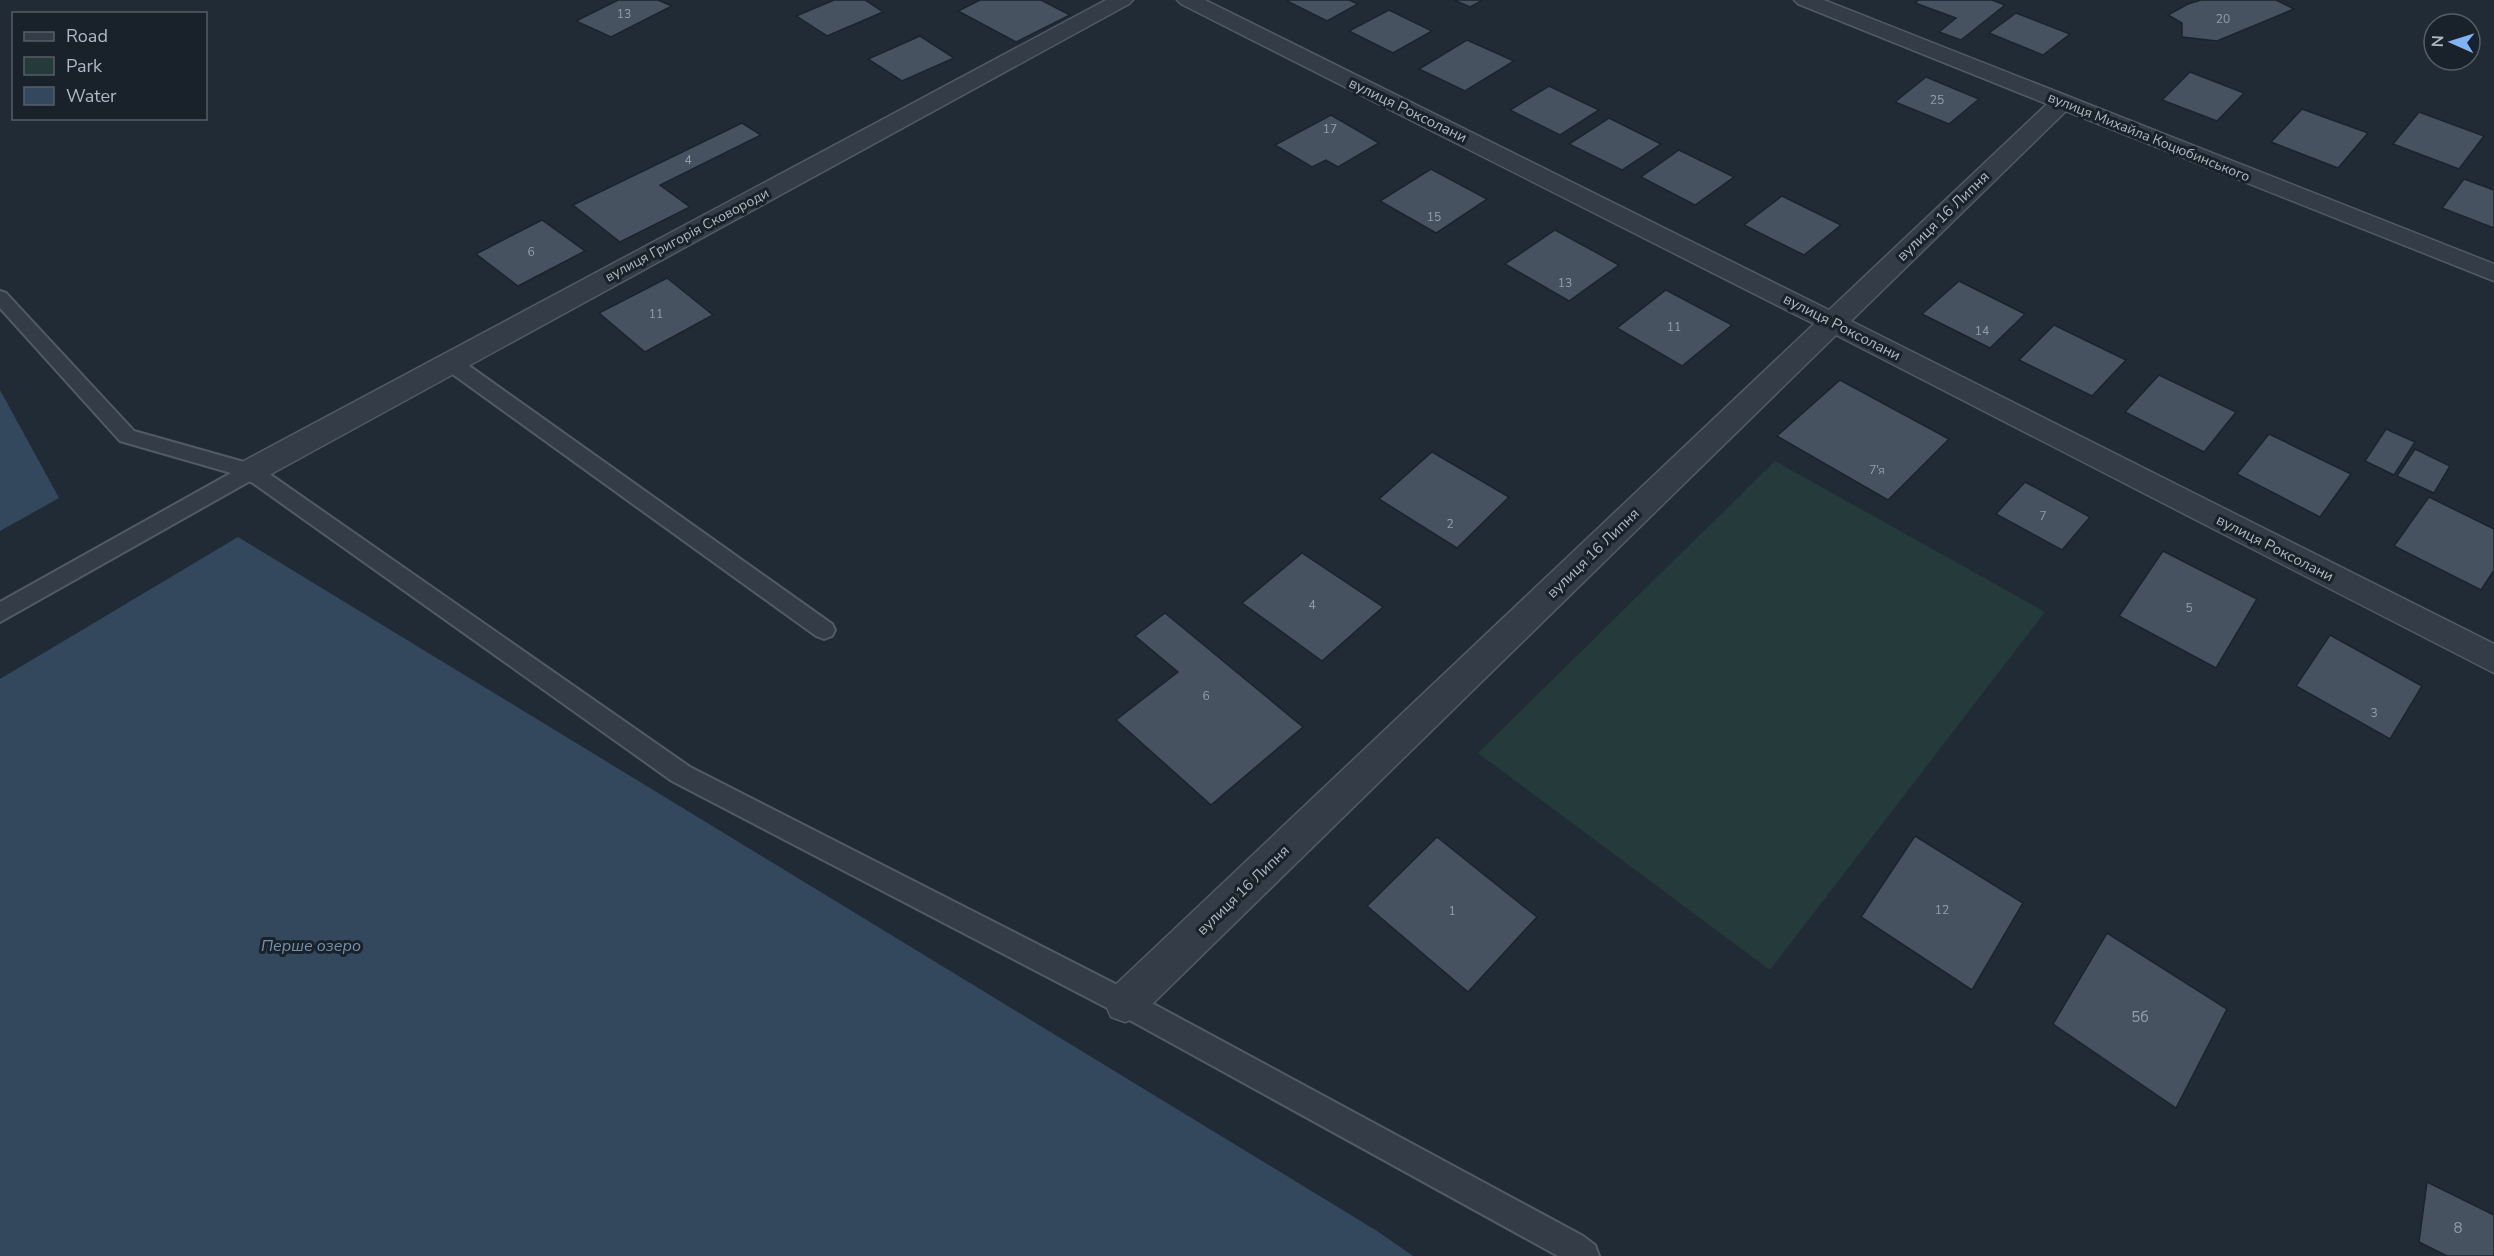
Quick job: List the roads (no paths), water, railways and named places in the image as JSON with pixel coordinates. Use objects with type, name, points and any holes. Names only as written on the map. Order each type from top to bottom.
[{"type":"street","name":"вулиця Григорія Сковороди","points":[[251,471],[1122,0]]},
{"type":"street","name":"вулиця Роксолани","points":[[1188,0],[1832,322],[2494,660]]},
{"type":"street","name":"вулиця Михайла Коцюбинського","points":[[1805,0],[2494,273]]},
{"type":"street","name":"вулиця 16 Липня","points":[[1125,1004],[2061,103]]},
{"type":"lane","points":[[0,297],[127,436],[251,471],[681,774],[1125,1004],[1562,1241],[1584,1256]]},
{"type":"lane","points":[[451,363],[824,630]]},
{"type":"lane","points":[[0,613],[251,471]]},
{"type":"water","points":[[0,390],[59,498],[0,531]]},
{"type":"water","name":"Перше озеро","points":[[238,537],[1377,1231],[1413,1256],[0,1256],[0,679]]}]
